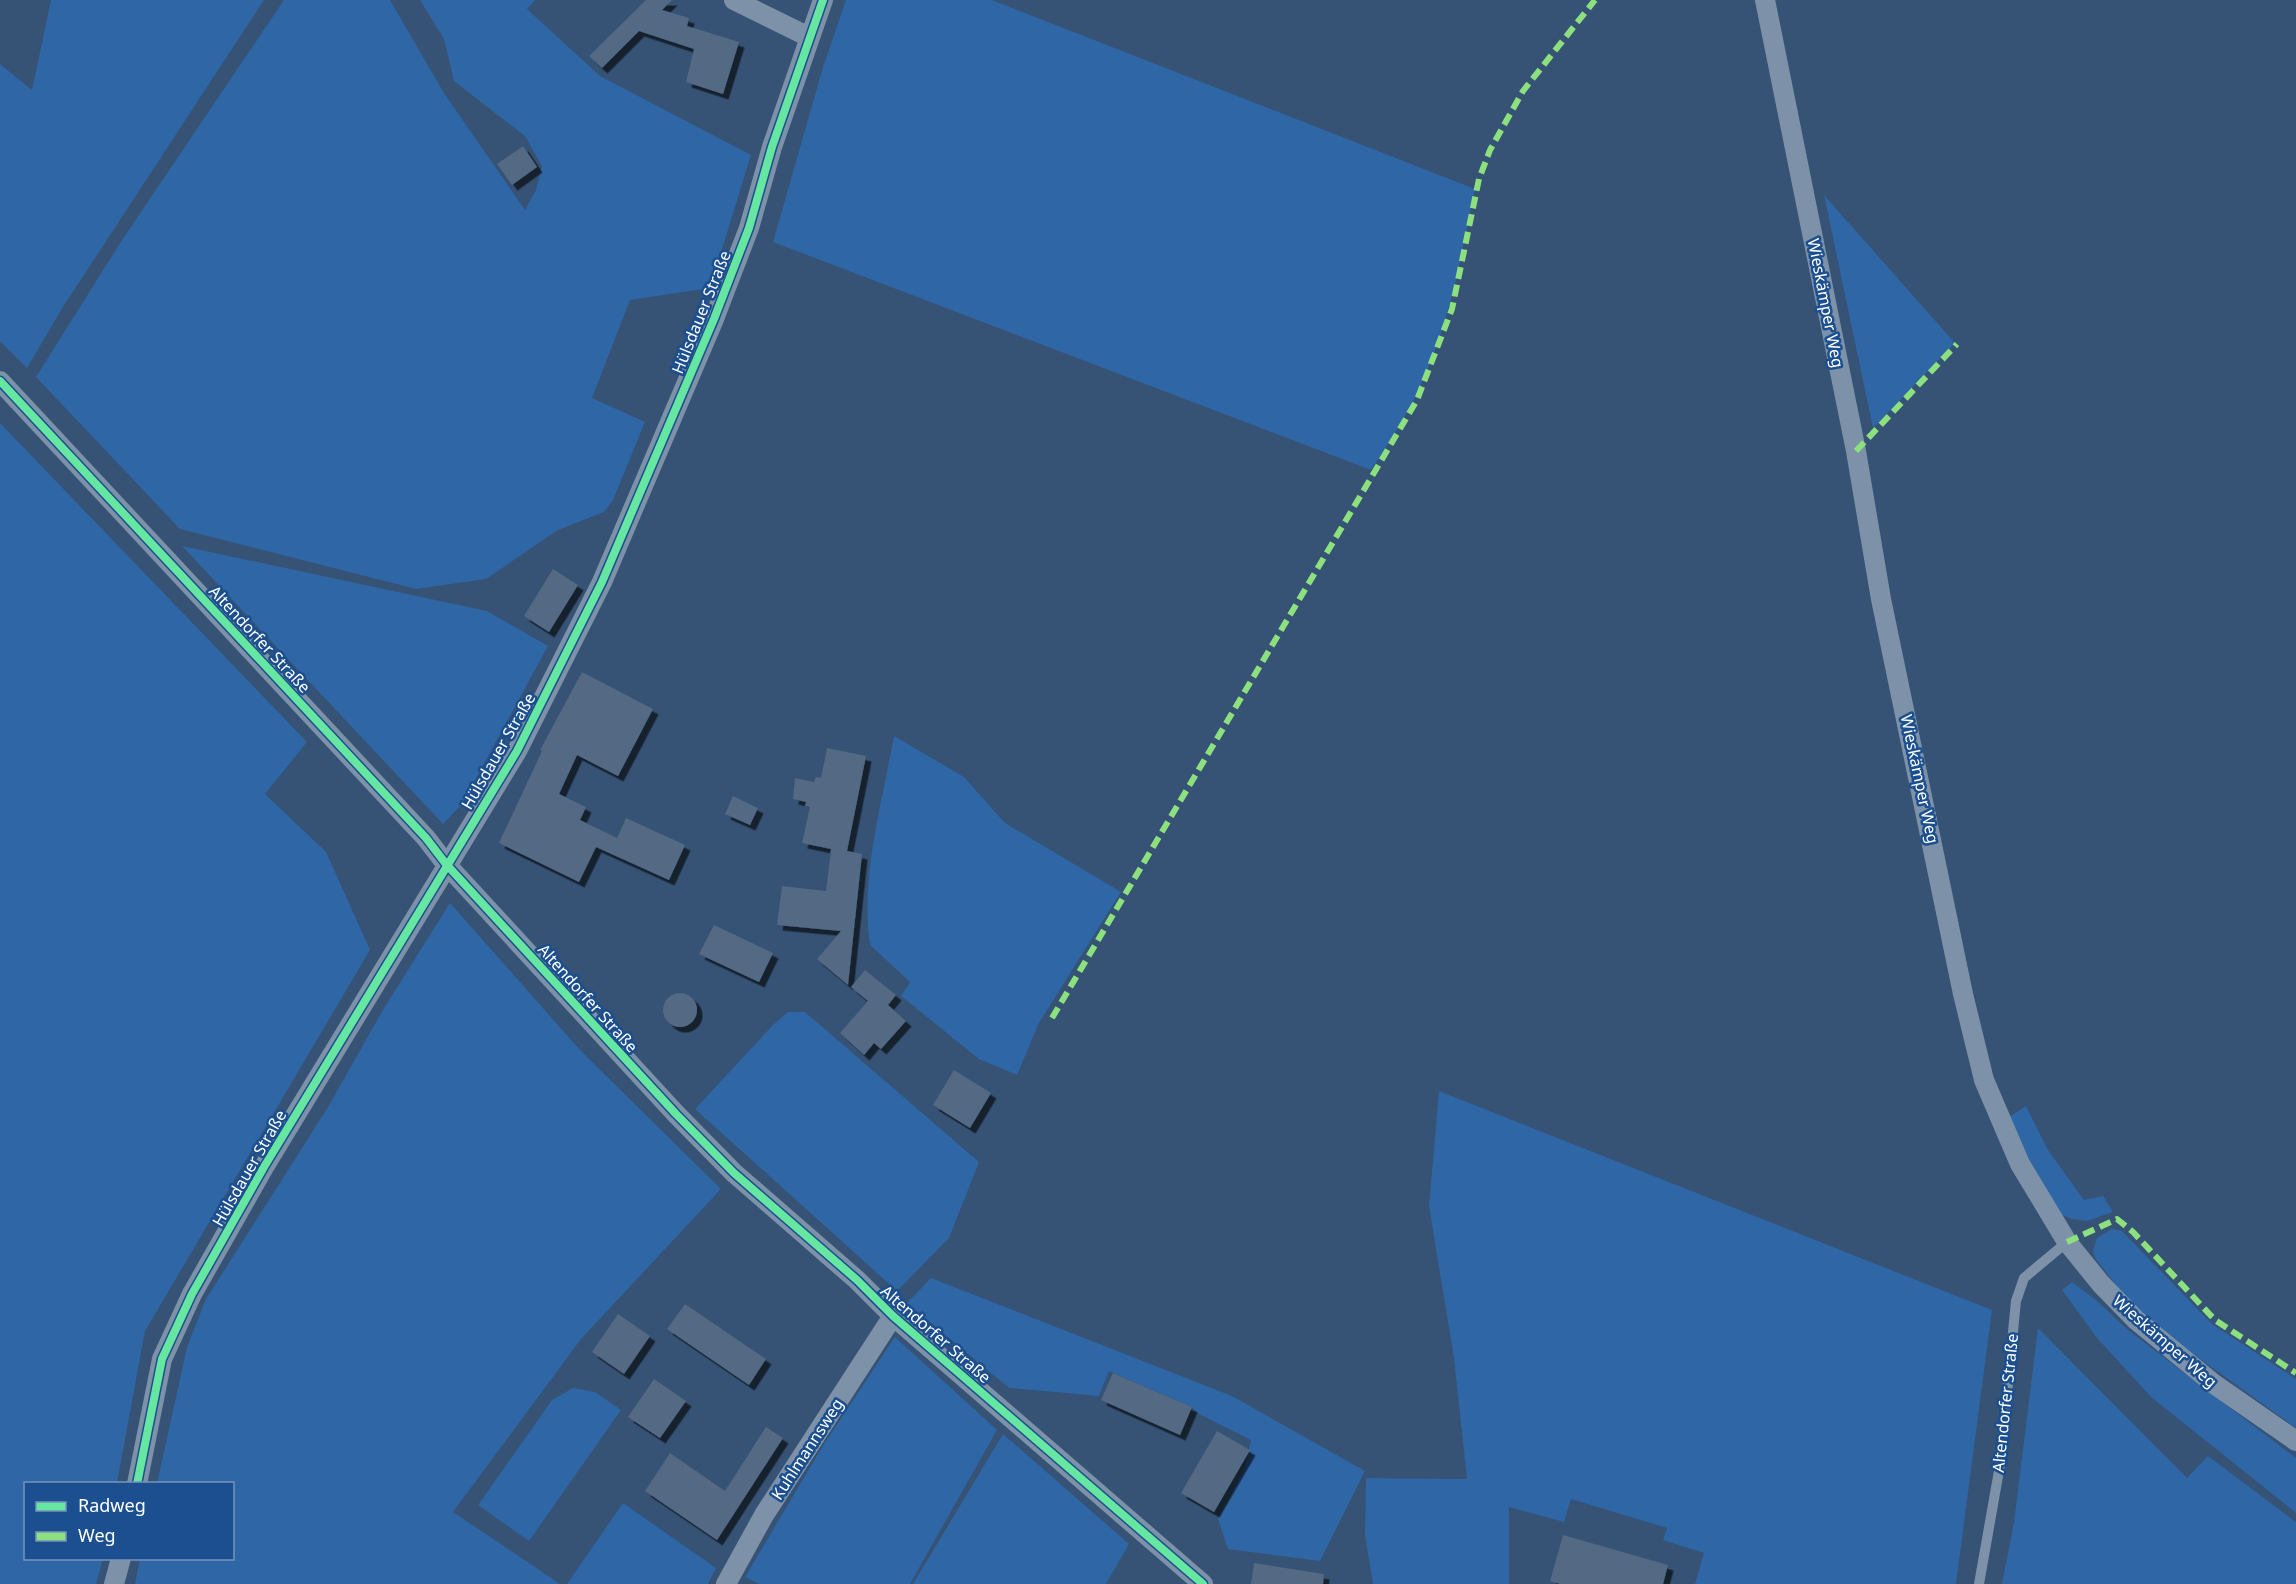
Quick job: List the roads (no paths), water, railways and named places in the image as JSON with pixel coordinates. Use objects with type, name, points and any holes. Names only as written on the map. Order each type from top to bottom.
[{"type":"street","points":[[734,0],[809,37]]},
{"type":"street","name":"Hülsdauer Straße","points":[[136,1482],[162,1359],[192,1293],[264,1167],[517,751],[607,572],[733,268],[823,0]]},
{"type":"street","name":"Wieskämper Weg","points":[[1765,0],[1856,451],[1881,599],[1984,1080],[2020,1164],[2067,1242],[2101,1284],[2136,1320],[2214,1384],[2296,1441]]},
{"type":"street","name":"Altendorfer Straße","points":[[0,381],[426,838],[447,864],[676,1114],[734,1173],[857,1280],[893,1316],[1203,1584]]},
{"type":"street","name":"Kuhlmannsweg","points":[[726,1584],[764,1515],[893,1316]]},
{"type":"street","points":[[114,1584],[120,1560]]},
{"type":"lane","name":"Altendorfer Straße","points":[[1979,1584],[2000,1465],[2016,1300],[2024,1278],[2067,1242]]}]
